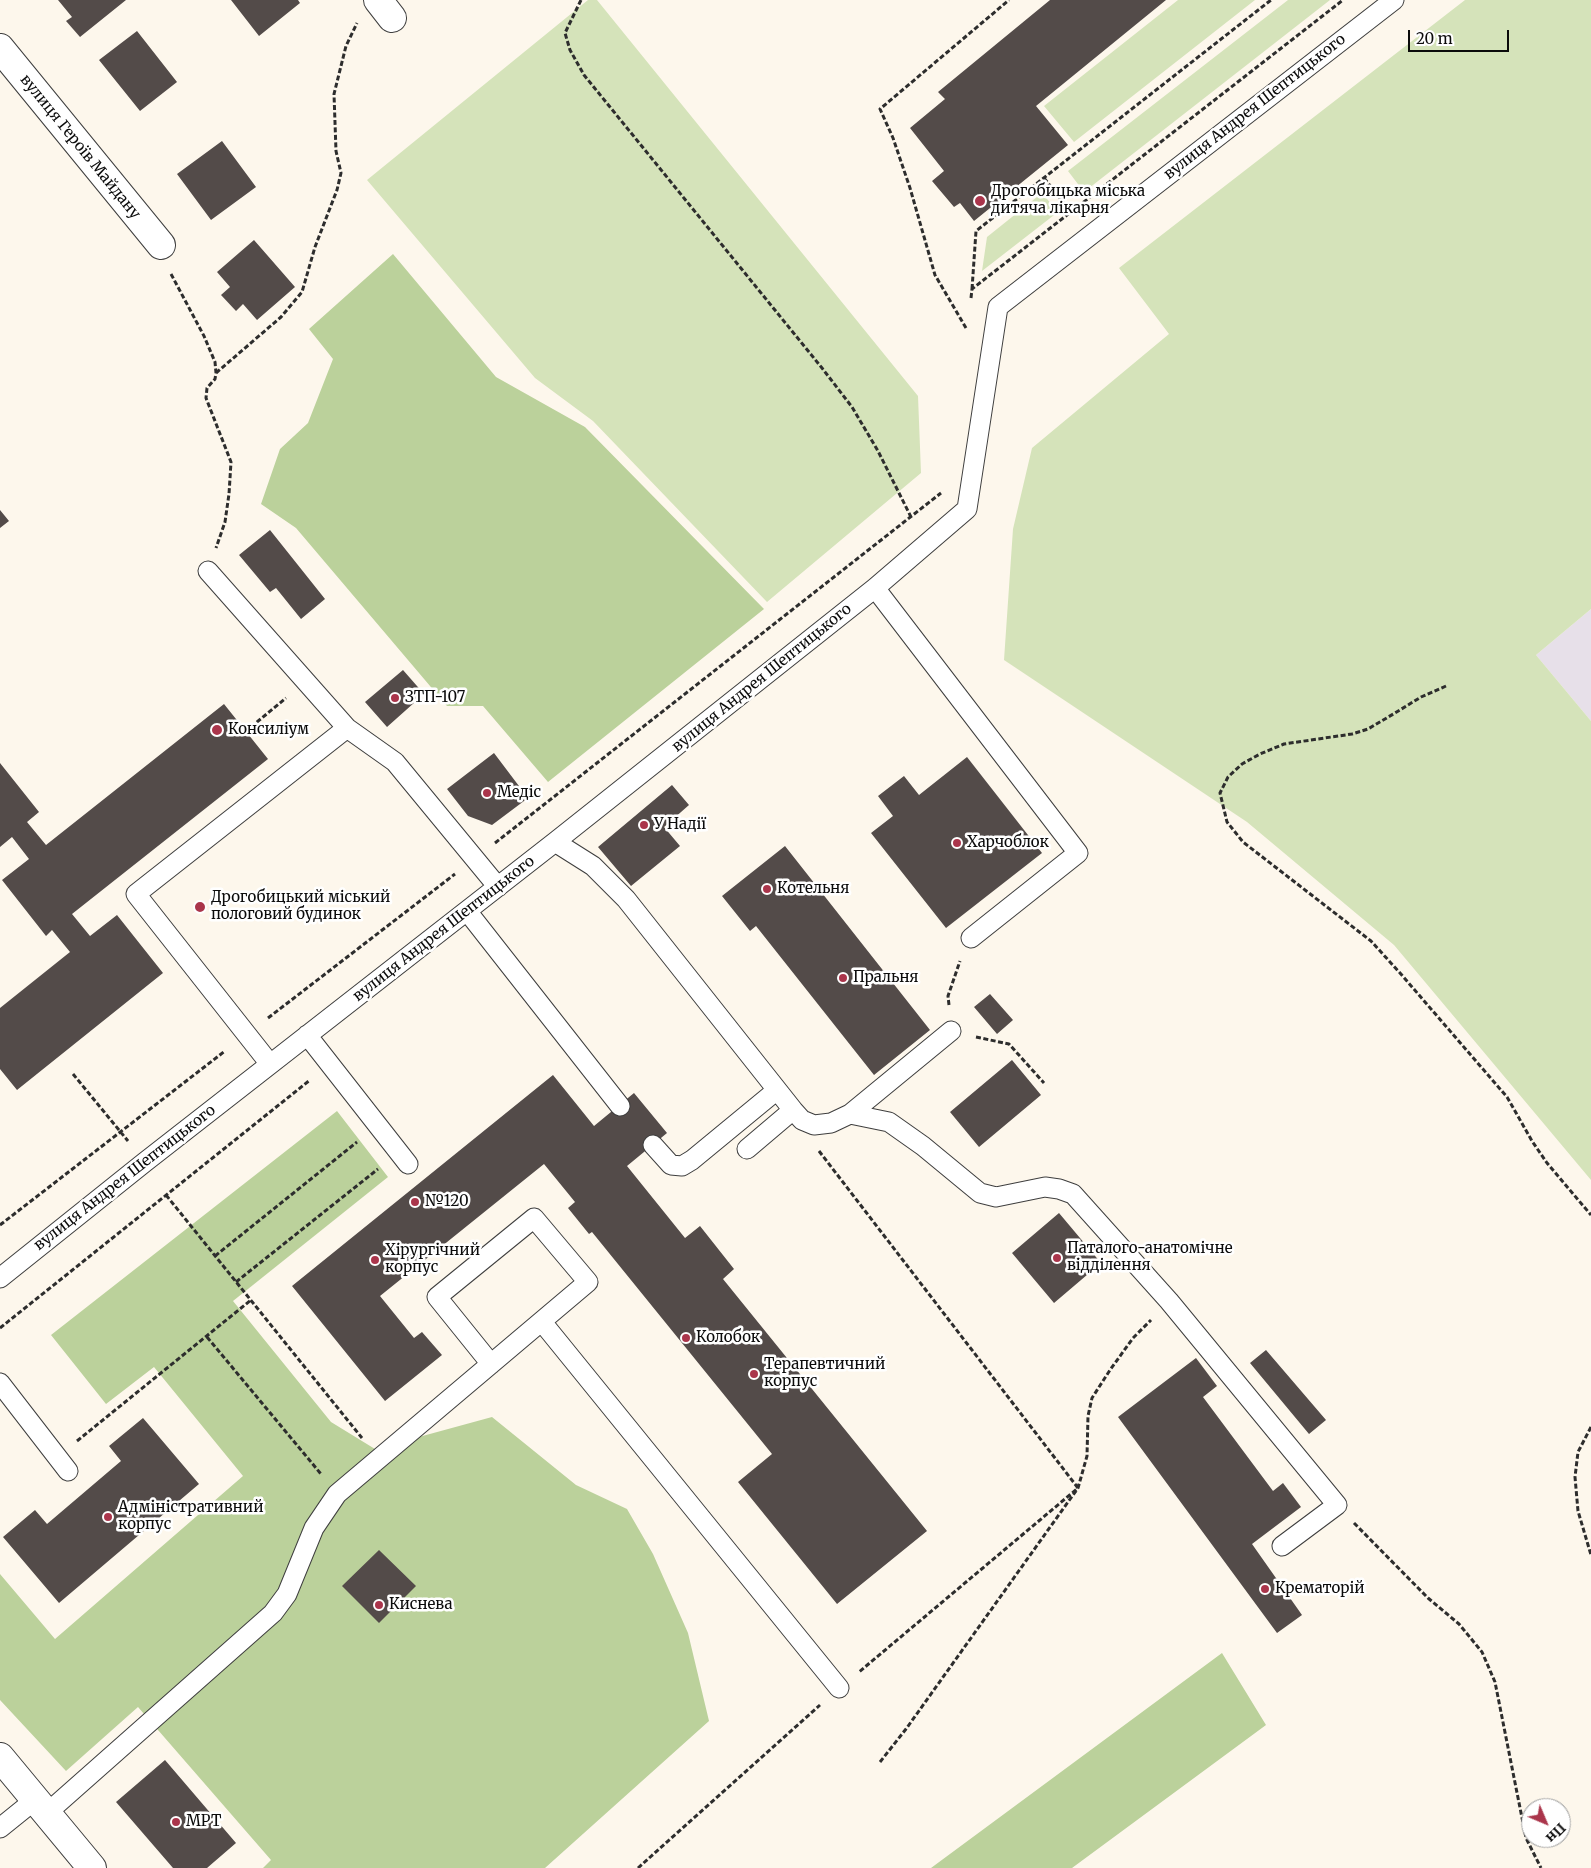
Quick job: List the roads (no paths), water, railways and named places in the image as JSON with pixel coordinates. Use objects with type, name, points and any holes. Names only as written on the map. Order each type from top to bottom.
[{"type":"street","name":"вулиця Героїв Майдану","points":[[0,48],[161,245]]},
{"type":"street","points":[[0,1757],[92,1868]]},
{"type":"lane","name":"вулиця Андрея Шептицького","points":[[0,1278],[145,1162],[555,842],[874,588],[967,509],[998,307],[1394,0]]},
{"type":"lane","points":[[208,571],[346,728],[395,762],[498,887]]},
{"type":"lane","points":[[874,588],[1078,853],[971,938]]},
{"type":"lane","points":[[270,1064],[136,894],[346,728]]},
{"type":"lane","points":[[555,842],[594,866],[626,899],[777,1090],[800,1116],[814,1124],[831,1123],[850,1114],[951,1031]]},
{"type":"lane","points":[[467,911],[620,1106]]},
{"type":"lane","points":[[307,1035],[403,1158]]},
{"type":"lane","points":[[653,1145],[671,1165],[682,1166],[692,1160],[777,1090]]},
{"type":"lane","points":[[850,1114],[889,1122],[923,1146],[980,1193],[996,1197],[1045,1187],[1073,1194],[1169,1301],[1337,1505],[1282,1546]]},
{"type":"lane","points":[[747,1149],[800,1116]]},
{"type":"lane","points":[[0,1828],[42,1806],[273,1613],[287,1594],[314,1528],[337,1494],[378,1458],[542,1322],[588,1282],[534,1218],[438,1298],[491,1364]]},
{"type":"lane","points":[[542,1322],[839,1688]]},
{"type":"lane","points":[[0,1384],[63,1464]]},
{"type":"place","name":"Дрогобицька міська дитяча лікарня","points":[[980,201]]},
{"type":"place","name":"ЗТП-107","points":[[395,698]]},
{"type":"place","name":"Консиліум","points":[[217,730]]},
{"type":"place","name":"Медіс","points":[[487,793]]},
{"type":"place","name":"У Надії","points":[[644,825]]},
{"type":"place","name":"Харчоблок","points":[[957,843]]},
{"type":"place","name":"Котельня","points":[[767,889]]},
{"type":"place","name":"Дрогобицький міський пологовий будинок","points":[[200,907]]},
{"type":"place","name":"Пральня","points":[[843,978]]},
{"type":"place","name":"№120","points":[[415,1202]]},
{"type":"place","name":"Паталого-анатомічне відділення","points":[[1057,1258]]},
{"type":"place","name":"Хірургічний корпус","points":[[375,1260]]},
{"type":"place","name":"Колобок","points":[[686,1338]]},
{"type":"place","name":"Терапевтичний корпус","points":[[754,1374]]},
{"type":"place","name":"Адміністративний корпус","points":[[108,1517]]},
{"type":"place","name":"Крематорій","points":[[1265,1589]]},
{"type":"place","name":"Киснева","points":[[379,1605]]},
{"type":"place","name":"МРТ","points":[[176,1822]]}]
